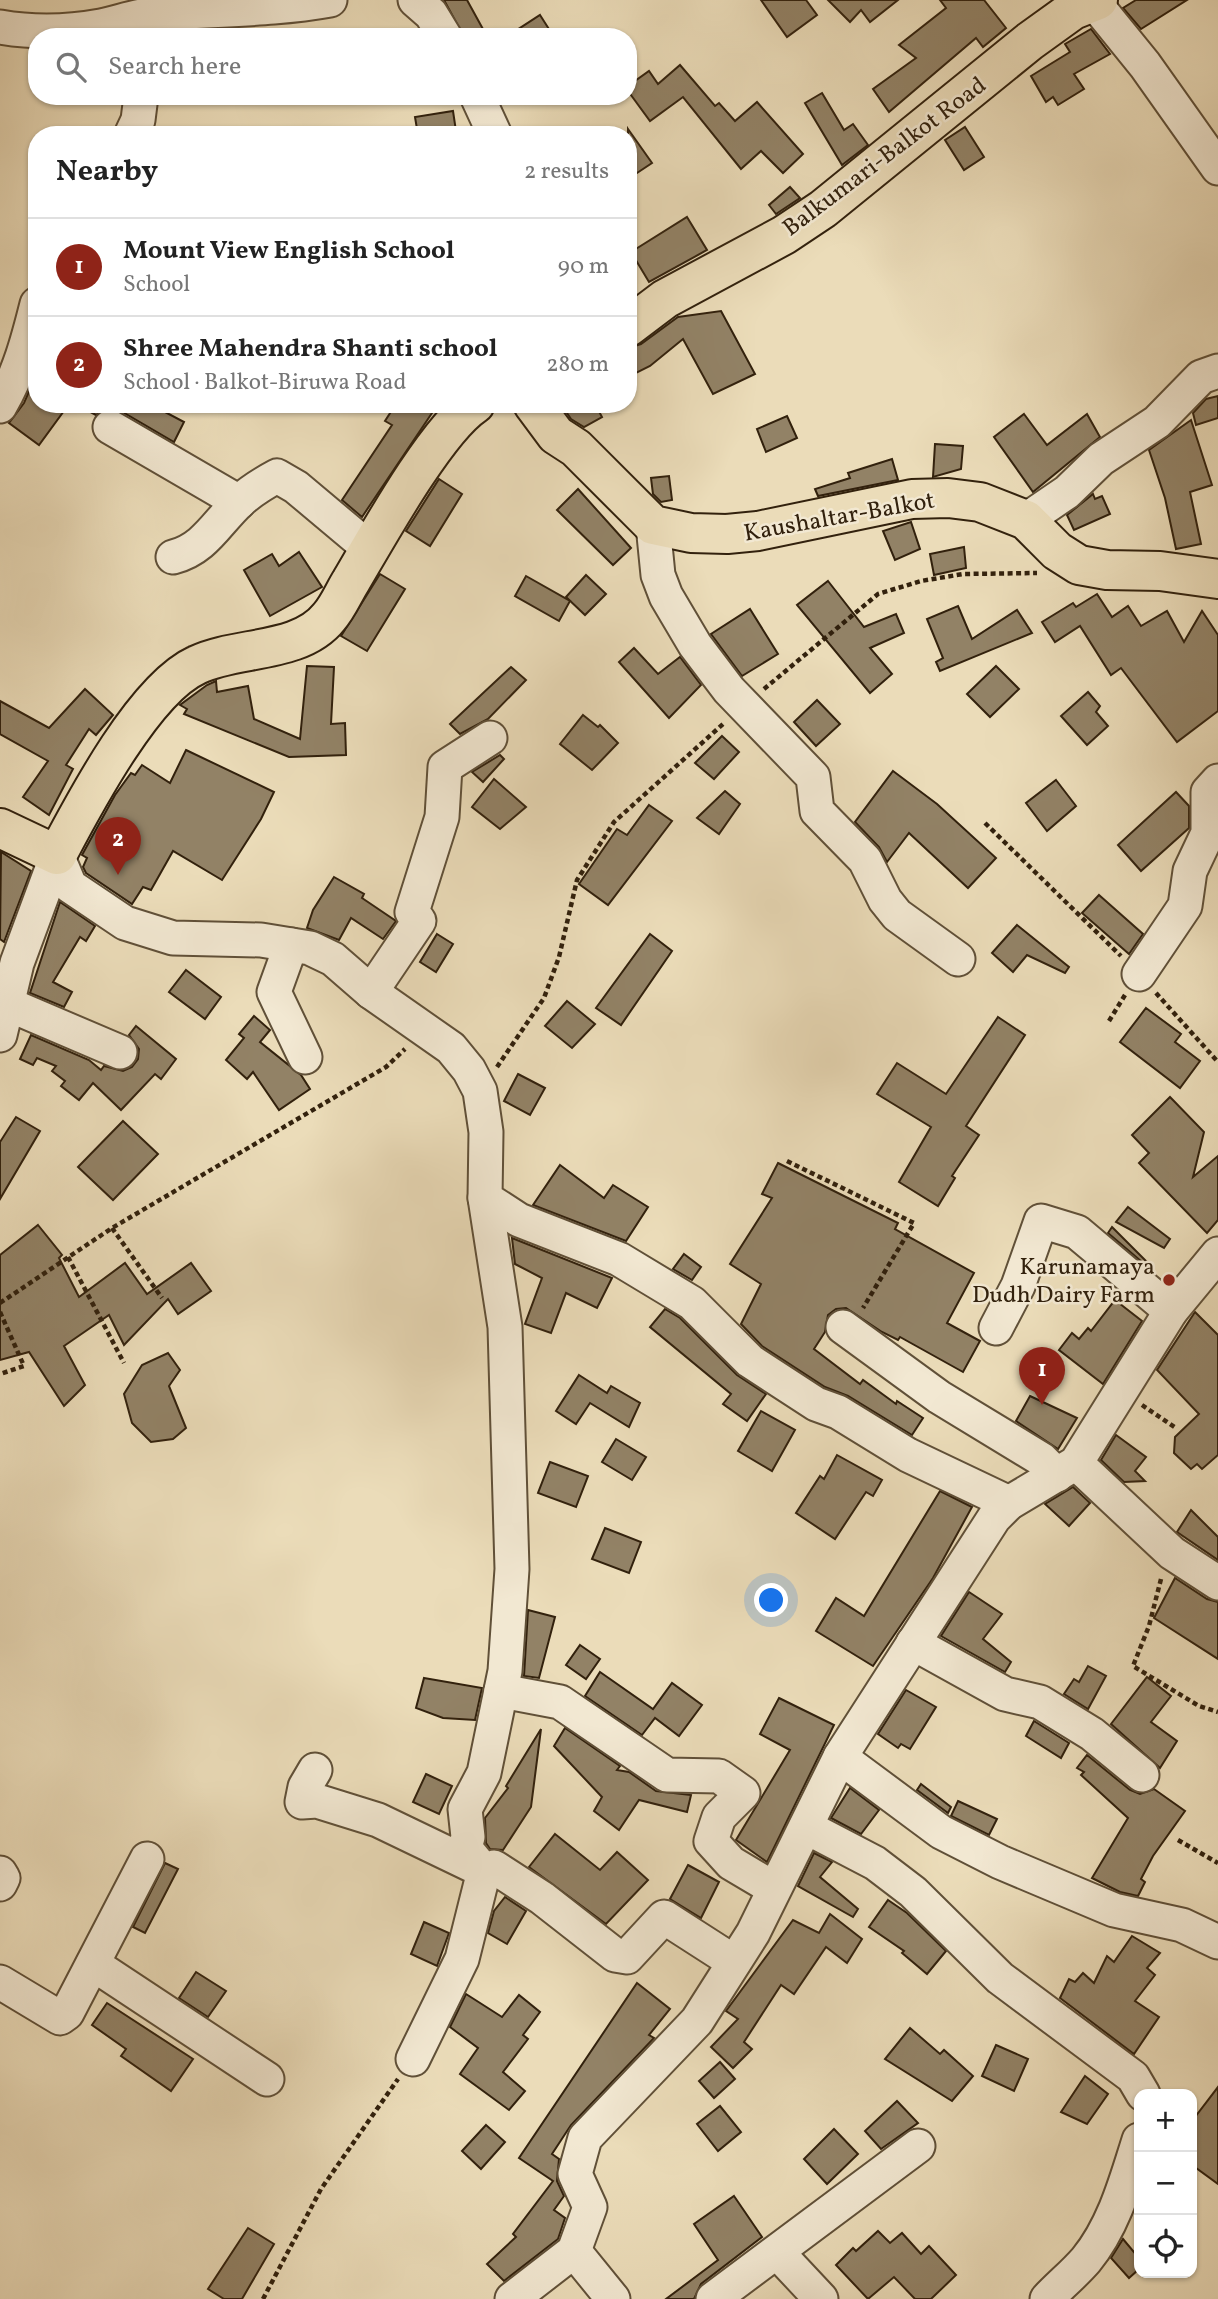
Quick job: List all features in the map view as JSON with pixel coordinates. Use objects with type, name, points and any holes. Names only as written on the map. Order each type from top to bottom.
[{"type":"main road","name":"Balkumari-Balkot Road","points":[[637,320],[665,299],[784,235],[822,209],[1083,3]]},
{"type":"main road","points":[[0,828],[57,855],[94,788],[149,707],[174,681],[194,666],[218,656],[290,641],[315,629],[329,618],[443,436],[466,413]]},
{"type":"main road","points":[[540,413],[556,436],[576,448],[653,526]]},
{"type":"main road","name":"Kaushaltar-Balkot","points":[[653,526],[691,533],[748,532],[912,499],[948,498],[980,502],[1026,520],[1057,551],[1079,565],[1107,570],[1160,571],[1218,579]]},
{"type":"street","points":[[82,28],[125,28],[255,5],[330,0]]},
{"type":"street","points":[[415,0],[430,14],[439,28]]},
{"type":"street","points":[[1083,3],[1145,65],[1218,168]]},
{"type":"street","points":[[0,27],[28,31]]},
{"type":"street","points":[[135,126],[140,105]]},
{"type":"street","points":[[481,105],[491,126]]},
{"type":"street","points":[[0,406],[13,385],[28,341]]},
{"type":"street","points":[[1026,520],[1067,492],[1101,459],[1157,422],[1201,377],[1218,371]]},
{"type":"street","points":[[110,427],[239,502]]},
{"type":"street","points":[[173,557],[188,553],[205,541],[239,502],[277,476],[305,494],[370,549]]},
{"type":"street","points":[[653,526],[658,575],[666,596],[695,645],[743,705],[813,777],[817,811],[864,860],[885,900],[897,915],[958,959]]},
{"type":"street","points":[[371,992],[419,921],[412,912],[442,817],[445,767],[490,738]]},
{"type":"street","points":[[1139,974],[1185,906],[1190,871],[1208,833],[1208,792],[1218,781]]},
{"type":"street","points":[[57,855],[70,886],[125,923],[173,938],[261,940],[310,948],[333,959],[371,992],[451,1048],[469,1070],[480,1091],[486,1132],[485,1198],[501,1299],[507,1359],[506,1443],[512,1569],[505,1671],[484,1773],[465,1810],[468,1837],[466,1848],[484,1871]]},
{"type":"street","points":[[57,855],[30,921],[3,1019],[120,1052]]},
{"type":"street","points":[[291,945],[274,992],[305,1057]]},
{"type":"street","points":[[485,1198],[519,1220],[619,1259],[692,1303],[750,1361],[816,1404],[838,1412],[908,1455],[1009,1503]]},
{"type":"street","points":[[996,1328],[1018,1286],[1041,1220],[1077,1232],[1171,1311]]},
{"type":"street","points":[[512,2299],[574,2251],[590,2207],[575,2174],[585,2138],[697,2021],[753,1933],[840,1757],[867,1719],[994,1518],[1009,1503],[1067,1469],[1171,1311],[1218,1254]]},
{"type":"street","points":[[843,1327],[939,1397],[1041,1459],[1067,1469],[1172,1553],[1218,1583]]},
{"type":"street","points":[[913,1643],[1005,1694],[1040,1702],[1092,1734],[1142,1775]]},
{"type":"street","points":[[501,1691],[560,1702],[667,1775],[719,1776],[743,1793],[719,1817],[711,1841],[731,1863],[773,1888]]},
{"type":"street","points":[[840,1757],[941,1832],[1000,1862],[1114,1910],[1182,1925],[1218,1942]]},
{"type":"street","points":[[314,1770],[305,1787],[302,1802],[317,1801],[377,1820],[484,1871],[494,1867],[541,1898],[615,1955],[627,1957],[664,1917],[734,1962]]},
{"type":"street","points":[[806,1827],[875,1863],[913,1892],[1000,1978],[1133,2077],[1140,2089]]},
{"type":"street","points":[[0,1982],[60,2018],[67,2013],[147,1858]]},
{"type":"street","points":[[413,2059],[462,1959],[484,1871]]},
{"type":"street","points":[[0,1873],[3,1878],[0,1884]]},
{"type":"street","points":[[93,1964],[267,2079]]},
{"type":"street","points":[[713,2299],[918,2146]]},
{"type":"street","points":[[1047,2299],[1085,2261],[1099,2242],[1119,2200],[1135,2152]]},
{"type":"street","points":[[574,2251],[613,2299]]},
{"type":"street","points":[[777,2252],[821,2299]]},
{"type":"path","points":[[480,1091],[544,998],[559,957],[577,880],[614,822],[743,705],[878,594],[920,581],[963,574],[1069,575],[1079,565]]},
{"type":"path","points":[[985,823],[1139,974],[1218,1062]]},
{"type":"path","points":[[0,1303],[112,1228],[386,1067],[427,1029]]},
{"type":"path","points":[[787,1161],[914,1223],[856,1319],[843,1327]]},
{"type":"path","points":[[112,1228],[162,1298]]},
{"type":"path","points":[[68,1257],[124,1363]]},
{"type":"path","points":[[0,1312],[24,1366],[0,1374]]},
{"type":"path","points":[[1120,1391],[1176,1428]]},
{"type":"path","points":[[1172,1553],[1133,1666],[1199,1706],[1218,1712]]},
{"type":"path","points":[[1178,1840],[1218,1863]]},
{"type":"path","points":[[264,2299],[321,2189],[413,2059]]},
{"type":"building","points":[[444,0],[467,0],[482,28],[459,28]]},
{"type":"building","points":[[761,0],[806,0],[817,15],[787,37]]},
{"type":"building","points":[[828,0],[898,0],[870,22],[861,10],[850,22]]},
{"type":"building","points":[[940,0],[984,0],[1006,28],[983,47],[976,38],[889,112],[873,89],[916,58],[899,45],[946,8]]},
{"type":"building","points":[[1136,0],[1187,0],[1141,29],[1123,8]]},
{"type":"building","points":[[540,15],[548,28],[520,28]]},
{"type":"building","points":[[1091,29],[1110,54],[1074,74],[1084,89],[1058,105],[1053,97],[1046,102],[1031,76],[1070,52],[1065,44]]},
{"type":"building","points":[[680,65],[715,106],[719,103],[735,121],[757,102],[803,154],[783,173],[761,151],[741,169],[683,97],[650,121],[637,103],[637,80],[649,71],[658,84]]},
{"type":"building","points":[[822,93],[844,130],[853,124],[868,145],[842,165],[805,103]]},
{"type":"building","points":[[453,111],[455,126],[416,126],[415,117]]},
{"type":"building","points":[[965,127],[984,157],[964,170],[945,140]]},
{"type":"building","points":[[637,142],[652,163],[637,173]]},
{"type":"building","points":[[790,187],[800,198],[776,214],[769,205]]},
{"type":"building","points":[[687,217],[707,250],[649,282],[637,262],[637,248]]},
{"type":"building","points":[[721,311],[755,374],[713,394],[683,339],[650,366],[637,372],[637,345],[678,317]]},
{"type":"building","points":[[28,394],[28,413],[62,413],[39,445],[9,423]]},
{"type":"building","points":[[1218,396],[1218,418],[1196,425],[1193,413],[1206,399]]},
{"type":"building","points":[[124,413],[167,413],[184,422],[174,442]]},
{"type":"building","points":[[390,413],[432,413],[362,517],[342,500],[392,425],[385,421]]},
{"type":"building","points":[[567,413],[600,413],[602,417],[584,427]]},
{"type":"building","points":[[1024,414],[1047,445],[1087,414],[1100,437],[1033,492],[994,437]]},
{"type":"building","points":[[787,416],[797,438],[766,452],[757,429]]},
{"type":"building","points":[[1191,420],[1212,485],[1190,492],[1201,544],[1176,549],[1165,498],[1149,450]]},
{"type":"building","points":[[935,444],[963,446],[961,469],[933,477]]},
{"type":"building","points":[[892,459],[898,480],[818,496],[815,489],[850,478],[848,473]]},
{"type":"building","points":[[669,476],[672,500],[661,502],[653,494],[651,478]]},
{"type":"building","points":[[439,479],[462,494],[430,546],[406,531]]},
{"type":"building","points":[[578,489],[631,548],[613,565],[557,510]]},
{"type":"building","points":[[1093,494],[1095,499],[1102,496],[1110,514],[1074,530],[1067,515]]},
{"type":"building","points":[[911,522],[920,549],[895,560],[883,531]]},
{"type":"building","points":[[964,547],[966,568],[934,575],[930,554]]},
{"type":"building","points":[[299,552],[322,587],[270,616],[244,570],[272,554],[279,566]]},
{"type":"building","points":[[380,574],[405,589],[367,651],[341,636]]},
{"type":"building","points":[[586,575],[606,594],[585,615],[566,597]]},
{"type":"building","points":[[526,576],[570,601],[559,621],[515,596]]},
{"type":"building","points":[[828,581],[864,627],[896,614],[904,633],[870,648],[892,674],[870,693],[797,605]]},
{"type":"building","points":[[1097,594],[1112,617],[1128,606],[1141,626],[1167,611],[1184,642],[1202,611],[1218,635],[1218,711],[1177,742],[1121,668],[1111,675],[1080,626],[1055,642],[1042,622],[1073,603],[1076,607]]},
{"type":"building","points":[[958,606],[972,639],[1017,610],[1032,633],[940,671],[936,662],[943,658],[927,619]]},
{"type":"building","points":[[750,609],[778,654],[742,676],[711,634]]},
{"type":"building","points":[[634,648],[658,674],[680,657],[701,685],[669,718],[619,662]]},
{"type":"building","points":[[307,666],[334,667],[331,724],[345,723],[346,755],[289,757],[184,714],[187,709],[180,705],[216,681],[217,692],[248,686],[254,719],[300,739]]},
{"type":"building","points":[[996,666],[1019,689],[990,717],[967,694]]},
{"type":"building","points":[[511,667],[526,680],[488,719],[460,734],[450,724]]},
{"type":"building","points":[[85,689],[113,715],[96,735],[89,729],[66,765],[73,769],[49,815],[23,797],[48,761],[0,734],[0,701],[49,728]]},
{"type":"building","points":[[1088,692],[1100,706],[1096,712],[1108,726],[1087,745],[1061,716]]},
{"type":"building","points":[[817,700],[840,724],[816,746],[794,722]]},
{"type":"building","points":[[583,715],[598,727],[600,725],[618,743],[592,770],[560,744]]},
{"type":"building","points":[[722,736],[739,752],[714,779],[695,763]]},
{"type":"building","points":[[186,750],[274,792],[261,819],[222,880],[173,851],[151,890],[143,887],[132,904],[86,873],[83,867],[87,858],[82,855],[115,795],[131,773],[135,775],[142,765],[170,783]]},
{"type":"building","points":[[500,755],[504,759],[483,782],[472,772]]},
{"type":"building","points":[[893,771],[937,804],[996,858],[968,888],[909,833],[887,862],[879,847],[855,822]]},
{"type":"building","points":[[494,779],[526,807],[500,829],[472,807]]},
{"type":"building","points":[[1056,780],[1076,806],[1047,831],[1026,803]]},
{"type":"building","points":[[725,791],[740,804],[719,834],[697,818]]},
{"type":"building","points":[[1176,792],[1189,806],[1189,828],[1141,871],[1118,845]]},
{"type":"building","points":[[649,805],[672,821],[608,905],[579,884],[617,829],[627,835]]},
{"type":"building","points":[[1,852],[31,871],[4,942],[0,939]]},
{"type":"building","points":[[334,877],[364,894],[362,898],[396,921],[383,939],[351,918],[339,940],[307,928],[313,910]]},
{"type":"building","points":[[1099,895],[1143,934],[1129,954],[1082,913]]},
{"type":"building","points":[[60,902],[95,926],[86,941],[80,937],[53,982],[72,992],[64,1007],[30,993]]},
{"type":"building","points":[[1017,925],[1069,967],[1065,973],[1027,955],[1013,972],[992,953]]},
{"type":"building","points":[[437,934],[453,944],[436,972],[420,962]]},
{"type":"building","points":[[650,934],[672,951],[621,1025],[596,1008]]},
{"type":"building","points":[[186,970],[221,997],[205,1019],[169,992]]},
{"type":"building","points":[[567,1001],[595,1024],[572,1048],[545,1026]]},
{"type":"building","points":[[1146,1008],[1181,1034],[1175,1042],[1200,1061],[1180,1088],[1120,1042]]},
{"type":"building","points":[[254,1016],[270,1030],[260,1042],[301,1075],[310,1089],[279,1110],[253,1072],[247,1079],[226,1060],[244,1038],[239,1034]]},
{"type":"building","points":[[998,1017],[1025,1035],[966,1126],[979,1135],[952,1176],[955,1178],[938,1206],[899,1182],[931,1127],[877,1094],[897,1063],[946,1094]]},
{"type":"building","points":[[136,1026],[176,1059],[161,1079],[155,1074],[121,1110],[93,1083],[79,1100],[61,1086],[65,1081],[52,1071],[56,1066],[37,1058],[33,1065],[20,1059],[31,1035],[89,1060],[101,1070],[104,1066],[123,1071],[132,1067],[138,1059],[139,1049],[129,1035]]},
{"type":"building","points":[[518,1074],[545,1088],[530,1115],[504,1101]]},
{"type":"building","points":[[1170,1097],[1204,1132],[1193,1177],[1218,1156],[1218,1220],[1207,1233],[1139,1163],[1149,1153],[1132,1135]]},
{"type":"building","points":[[16,1117],[40,1131],[0,1199],[0,1142]]},
{"type":"building","points":[[123,1121],[158,1154],[113,1200],[78,1167]]},
{"type":"building","points":[[778,1163],[898,1223],[895,1229],[974,1273],[947,1323],[980,1341],[963,1372],[900,1337],[898,1340],[882,1332],[846,1308],[836,1309],[828,1315],[825,1332],[814,1349],[860,1384],[863,1380],[896,1404],[897,1401],[923,1418],[912,1435],[848,1396],[825,1387],[762,1346],[741,1324],[761,1284],[730,1264],[772,1198],[762,1194]]},
{"type":"building","points":[[560,1165],[604,1198],[613,1185],[648,1207],[626,1241],[533,1205]]},
{"type":"building","points":[[1128,1207],[1170,1239],[1164,1248],[1116,1222]]},
{"type":"building","points":[[38,1225],[62,1255],[59,1258],[79,1297],[125,1263],[147,1294],[191,1263],[211,1291],[178,1314],[168,1299],[124,1345],[109,1315],[64,1346],[85,1385],[64,1406],[29,1352],[0,1360],[0,1255]]},
{"type":"building","points":[[1112,1227],[1151,1266],[1149,1268],[1108,1233]]},
{"type":"building","points":[[512,1238],[612,1278],[597,1308],[566,1293],[551,1333],[525,1324],[542,1278],[515,1264]]},
{"type":"building","points":[[684,1254],[701,1267],[692,1280],[673,1269]]},
{"type":"building","points":[[1115,1300],[1142,1321],[1103,1384],[1059,1350],[1072,1333],[1079,1339],[1088,1328],[1091,1331]]},
{"type":"building","points":[[665,1309],[680,1318],[737,1375],[766,1394],[747,1421],[723,1404],[731,1394],[650,1327]]},
{"type":"building","points":[[1195,1312],[1218,1335],[1218,1455],[1202,1469],[1197,1464],[1191,1469],[1174,1453],[1175,1437],[1199,1414],[1157,1370]]},
{"type":"building","points":[[168,1353],[180,1370],[169,1386],[186,1428],[173,1439],[151,1442],[132,1423],[124,1394],[142,1365]]},
{"type":"building","points":[[579,1375],[607,1393],[611,1386],[640,1403],[629,1427],[590,1403],[576,1424],[556,1411]]},
{"type":"building","points":[[1030,1396],[1077,1418],[1058,1449],[1016,1421]]},
{"type":"building","points":[[761,1411],[795,1430],[772,1471],[738,1451]]},
{"type":"building","points":[[1116,1435],[1146,1457],[1135,1471],[1145,1481],[1124,1482],[1101,1460]]},
{"type":"building","points":[[616,1439],[646,1457],[632,1480],[602,1462]]},
{"type":"building","points":[[837,1455],[882,1480],[873,1496],[866,1492],[835,1539],[796,1513],[820,1476],[824,1479]]},
{"type":"building","points":[[550,1462],[588,1476],[576,1507],[538,1493]]},
{"type":"building","points":[[1073,1487],[1090,1503],[1069,1526],[1045,1504]]},
{"type":"building","points":[[940,1491],[972,1507],[933,1578],[873,1666],[816,1631],[836,1598],[864,1616]]},
{"type":"building","points":[[1191,1510],[1218,1537],[1218,1560],[1177,1532]]},
{"type":"building","points":[[605,1528],[641,1542],[629,1573],[592,1559]]},
{"type":"building","points":[[1175,1578],[1207,1599],[1218,1602],[1218,1659],[1154,1618]]},
{"type":"building","points":[[969,1592],[1002,1614],[983,1639],[1011,1662],[1005,1672],[941,1636]]},
{"type":"building","points":[[528,1610],[555,1617],[539,1678],[524,1676]]},
{"type":"building","points":[[580,1645],[600,1659],[586,1679],[566,1665]]},
{"type":"building","points":[[1088,1666],[1106,1676],[1088,1709],[1064,1694],[1074,1679],[1079,1682]]},
{"type":"building","points":[[600,1672],[653,1709],[672,1683],[702,1705],[679,1736],[655,1718],[642,1735],[585,1696]]},
{"type":"building","points":[[1147,1677],[1171,1696],[1151,1722],[1177,1741],[1160,1768],[1111,1724]]},
{"type":"building","points":[[424,1678],[482,1688],[475,1720],[443,1718],[416,1708]]},
{"type":"building","points":[[906,1690],[936,1707],[910,1749],[901,1744],[898,1748],[878,1734]]},
{"type":"building","points":[[779,1698],[834,1725],[767,1862],[736,1840],[790,1750],[760,1734]]},
{"type":"building","points":[[1034,1721],[1069,1743],[1061,1758],[1026,1736]]},
{"type":"building","points":[[565,1728],[620,1766],[617,1770],[629,1772],[656,1791],[691,1795],[687,1812],[639,1800],[619,1830],[594,1811],[602,1797],[554,1746]]},
{"type":"building","points":[[541,1729],[531,1807],[503,1850],[490,1849],[486,1843],[485,1818],[508,1788],[506,1786]]},
{"type":"building","points":[[1087,1755],[1130,1790],[1140,1794],[1154,1789],[1185,1811],[1153,1856],[1141,1879],[1145,1882],[1138,1896],[1120,1892],[1092,1878],[1128,1818],[1081,1775],[1084,1772],[1077,1768]]},
{"type":"building","points":[[426,1774],[452,1786],[439,1814],[413,1802]]},
{"type":"building","points":[[921,1784],[951,1807],[948,1813],[917,1790]]},
{"type":"building","points":[[850,1788],[879,1810],[861,1834],[831,1818]]},
{"type":"building","points":[[958,1801],[997,1819],[989,1835],[951,1816]]},
{"type":"building","points":[[555,1834],[600,1870],[617,1852],[648,1880],[606,1924],[529,1867]]},
{"type":"building","points":[[814,1853],[832,1862],[820,1877],[858,1909],[853,1917],[798,1886]]},
{"type":"building","points":[[165,1863],[178,1869],[145,1933],[133,1927]]},
{"type":"building","points":[[688,1865],[719,1882],[701,1918],[670,1899]]},
{"type":"building","points":[[505,1897],[526,1911],[507,1944],[488,1933],[494,1911]]},
{"type":"building","points":[[888,1900],[907,1913],[946,1951],[927,1974],[902,1953],[904,1951],[869,1927]]},
{"type":"building","points":[[830,1914],[862,1939],[847,1963],[826,1947],[794,1994],[781,1985],[744,2042],[752,2049],[733,2068],[711,2047],[738,2019],[726,2011],[793,1920],[819,1933]]},
{"type":"building","points":[[424,1922],[449,1933],[437,1966],[411,1954]]},
{"type":"building","points":[[1132,1936],[1160,1953],[1147,1968],[1155,1975],[1135,2001],[1159,2017],[1134,2054],[1060,1998],[1069,1979],[1075,1982],[1083,1973],[1094,1983],[1107,1956],[1114,1962]]},
{"type":"building","points":[[196,1972],[226,1991],[208,2017],[179,1998]]},
{"type":"building","points":[[637,1983],[670,2009],[649,2035],[654,2038],[571,2125],[552,2154],[559,2159],[557,2181],[564,2196],[554,2210],[565,2218],[558,2239],[504,2281],[487,2264],[516,2237],[513,2234],[553,2181],[519,2158]]},
{"type":"building","points":[[466,1994],[502,2017],[519,1995],[540,2012],[523,2035],[528,2039],[503,2072],[525,2091],[509,2110],[460,2074],[478,2048],[450,2027]]},
{"type":"building","points":[[107,2003],[193,2059],[171,2091],[121,2056],[126,2049],[92,2025]]},
{"type":"building","points":[[910,2028],[940,2054],[944,2050],[973,2076],[952,2101],[885,2059]]},
{"type":"building","points":[[996,2045],[1028,2059],[1014,2091],[982,2076]]},
{"type":"building","points":[[720,2062],[735,2079],[714,2098],[699,2081]]},
{"type":"building","points":[[1085,2076],[1108,2094],[1087,2124],[1061,2112]]},
{"type":"building","points":[[1218,2087],[1218,2184],[1197,2169],[1197,2114]]},
{"type":"building","points":[[897,2101],[918,2123],[881,2149],[865,2131]]},
{"type":"building","points":[[720,2106],[741,2132],[718,2151],[697,2124]]},
{"type":"building","points":[[486,2125],[505,2142],[481,2169],[462,2151]]},
{"type":"building","points":[[834,2129],[858,2154],[827,2184],[804,2159]]},
{"type":"building","points":[[734,2196],[762,2237],[701,2284],[694,2299],[666,2299],[718,2260],[694,2224]]},
{"type":"building","points":[[248,2228],[274,2244],[242,2299],[224,2299],[208,2289]]},
{"type":"building","points":[[878,2231],[890,2243],[902,2233],[921,2254],[929,2246],[956,2275],[931,2299],[915,2299],[894,2277],[868,2299],[836,2265],[853,2248],[856,2251]]},
{"type":"building","points":[[1123,2239],[1134,2252],[1134,2274],[1129,2278],[1111,2258]]},
{"type":"place","name":"Shree Mahendra Shanti school","points":[[118,875]]},
{"type":"place","name":"Karunamaya Dudh Dairy Farm","points":[[1169,1280]]},
{"type":"place","name":"Mount View English School","points":[[1042,1405]]}]
